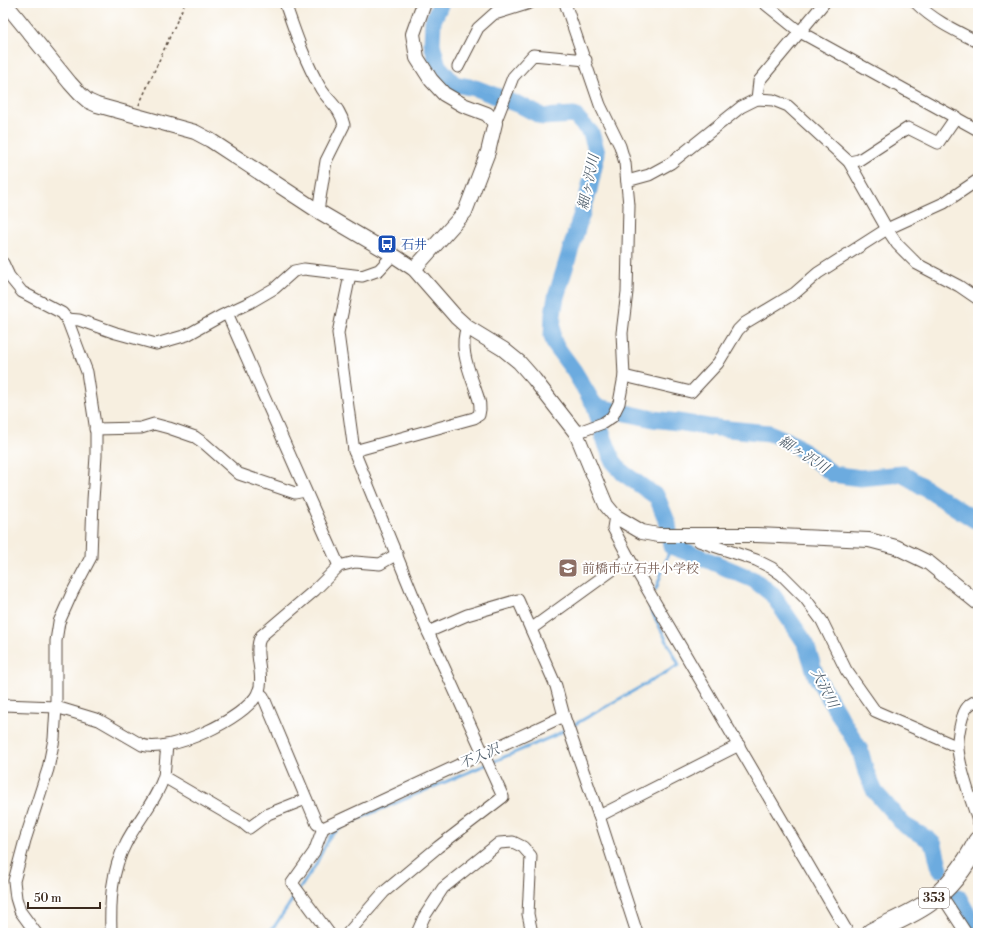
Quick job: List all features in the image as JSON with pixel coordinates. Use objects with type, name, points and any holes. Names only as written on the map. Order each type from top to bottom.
[{"type":"highway","name":"353","points":[[871,933],[916,910],[940,893],[963,867],[978,841]]},
{"type":"street","points":[[4,3],[80,94],[88,101],[135,116],[195,132],[210,140],[318,211],[414,269],[456,317],[467,327],[503,349],[519,362],[534,379],[576,433],[606,505],[615,516],[642,532],[658,535],[756,535],[869,540],[896,547],[929,563],[978,603]]},
{"type":"street","points":[[285,3],[299,43],[322,89],[342,114],[344,125],[326,161],[318,211]]},
{"type":"street","points":[[424,3],[413,34],[417,58],[431,80],[444,94],[464,105],[498,118]]},
{"type":"street","points":[[458,67],[478,28],[506,3]]},
{"type":"street","points":[[493,14],[530,3]]},
{"type":"street","points":[[565,3],[586,60],[600,105],[620,146],[625,163],[629,205],[627,292],[622,333],[624,376],[619,403],[612,417],[598,425],[576,433]]},
{"type":"street","points":[[764,3],[800,32],[978,130]]},
{"type":"street","points":[[757,99],[759,81],[824,3]]},
{"type":"street","points":[[916,3],[924,11],[940,22],[978,42]]},
{"type":"street","points":[[414,269],[465,212],[488,152],[498,118],[513,77],[533,55],[586,60]]},
{"type":"street","points":[[627,181],[649,175],[671,163],[741,107],[757,99],[773,100],[788,106],[849,162],[887,229],[897,244],[917,264],[958,286],[978,299]]},
{"type":"street","points":[[849,162],[860,160],[908,128],[938,143],[956,118]]},
{"type":"street","points":[[624,376],[691,392],[718,363],[738,330],[745,323],[795,293],[818,273],[887,229],[944,203],[978,180]]},
{"type":"street","points":[[67,320],[79,320],[116,333],[156,344],[187,335],[227,313],[251,302],[275,288],[294,271],[304,269],[362,276],[379,270],[393,255]]},
{"type":"street","points":[[3,264],[9,276],[22,292],[62,313],[67,320],[87,372],[95,428],[96,456],[91,557],[59,622],[56,641],[56,707],[54,739],[48,769],[25,840],[14,881],[16,898],[20,911],[36,933]]},
{"type":"street","points":[[348,933],[384,892],[438,847],[503,797],[428,632],[354,451],[338,334],[350,275]]},
{"type":"street","points":[[227,313],[339,566]]},
{"type":"street","points":[[354,451],[474,418],[479,415],[481,406],[466,362],[463,337],[467,327]]},
{"type":"street","points":[[95,428],[136,429],[154,424],[169,428],[195,437],[240,474],[295,493],[305,491]]},
{"type":"street","points":[[615,516],[613,528],[629,558],[848,933]]},
{"type":"street","points":[[688,535],[699,541],[756,560],[772,568],[789,581],[805,598],[822,621],[846,670],[875,711],[958,747]]},
{"type":"street","points":[[3,706],[56,707],[99,720],[148,747],[166,745],[189,739],[226,722],[251,702],[258,692],[260,679],[258,646],[261,636],[339,566],[355,562],[380,564],[397,554]]},
{"type":"street","points":[[531,629],[629,558]]},
{"type":"street","points":[[428,632],[467,615],[518,600],[556,686],[637,933]]},
{"type":"street","points":[[258,692],[262,696],[317,824],[323,828]]},
{"type":"street","points":[[978,700],[972,702],[965,709],[961,724],[958,747],[960,762],[978,821]]},
{"type":"street","points":[[329,933],[292,883],[314,852],[323,828],[483,753],[568,724]]},
{"type":"street","points":[[111,933],[111,895],[121,852],[162,783],[164,776],[166,745]]},
{"type":"street","points":[[599,816],[739,745]]},
{"type":"street","points":[[164,776],[166,779],[243,823],[249,828],[268,814],[306,799]]},
{"type":"street","points":[[417,933],[424,917],[443,888],[499,843],[513,842],[522,847],[531,856],[528,914],[532,933]]},
{"type":"street","points":[[940,893],[966,933]]},
{"type":"path","points":[[135,116],[185,3]]},
{"type":"waterway","name":"細ヶ沢川","points":[[441,3],[433,21],[432,44],[438,66],[454,84],[475,88],[522,106],[543,117],[574,115],[591,133],[597,153],[589,190],[556,297],[553,314],[552,336],[555,345],[574,371],[595,406],[603,436],[613,461],[623,473],[657,497],[668,524],[671,546],[754,580],[772,594],[806,644],[816,676],[860,750],[866,772],[875,792],[904,825],[928,839],[934,845],[940,869]]},
{"type":"waterway","name":"細ヶ沢川","points":[[599,407],[653,419],[708,427],[769,433],[791,442],[833,474],[860,478],[903,474],[975,520],[978,520]]},
{"type":"waterway","name":"不入沢","points":[[656,589],[671,546]]},
{"type":"waterway","name":"不入沢","points":[[265,933],[274,927],[315,866],[330,836],[346,824],[556,735],[679,665],[650,608],[651,604]]},
{"type":"waterway","name":"大沢川","points":[[958,897],[978,933]]},
{"type":"place","name":"石井","points":[[387,244]]},
{"type":"place","name":"前橋市立石井小学校","points":[[568,568]]}]
